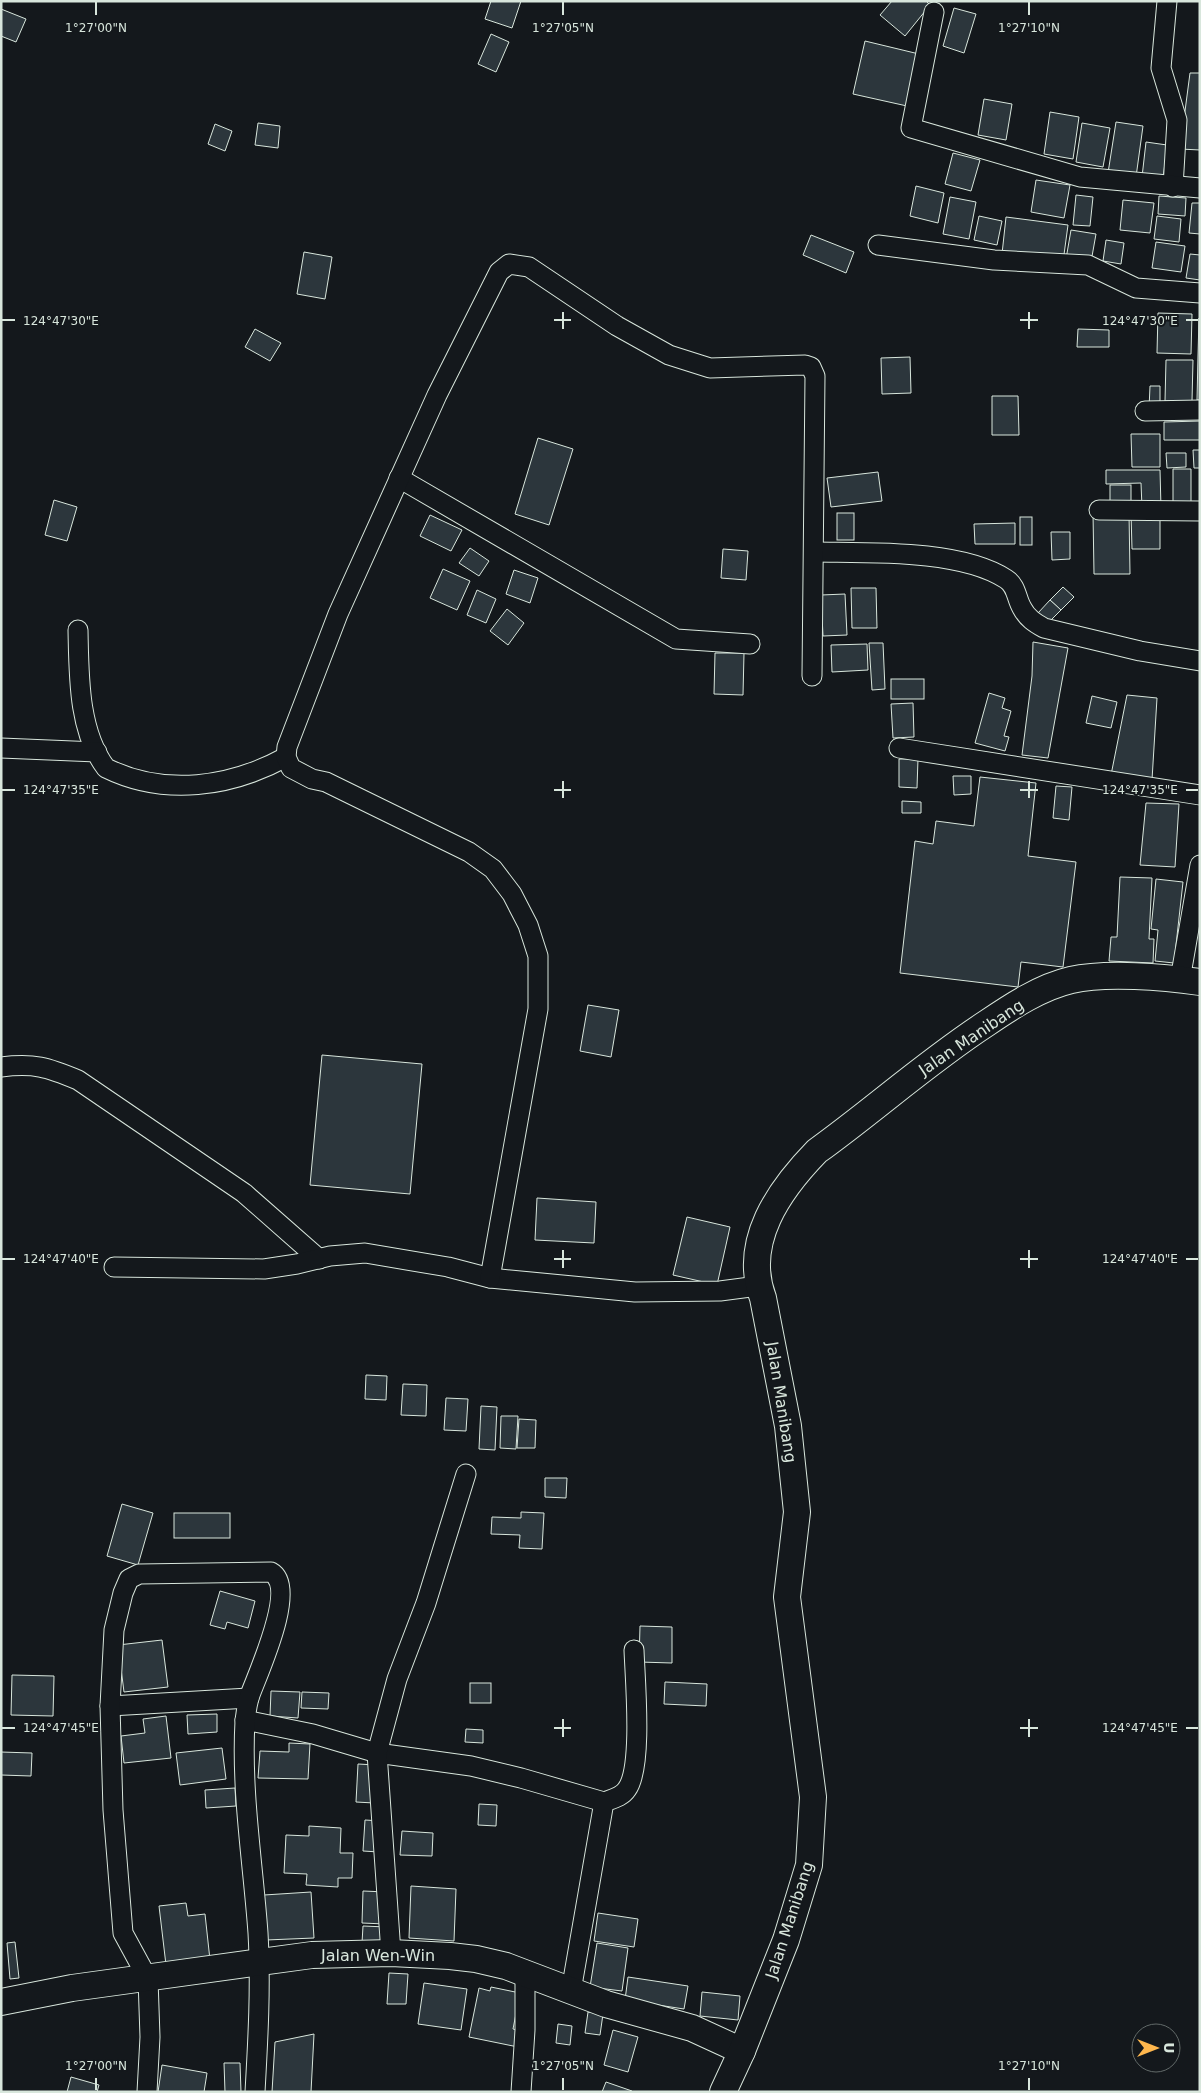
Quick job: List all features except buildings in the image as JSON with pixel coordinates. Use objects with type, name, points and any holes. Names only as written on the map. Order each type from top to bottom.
[{"type":"street","points":[[1167,1],[1161,68],[1177,120],[1173,187]]},
{"type":"street","points":[[934,12],[911,128],[1080,177],[1200,188]]},
{"type":"street","points":[[878,245],[994,260],[1088,265],[1136,288],[1200,293]]},
{"type":"street","points":[[490,1278],[538,1009],[538,956],[528,925],[512,894],[493,870],[469,852],[326,782],[300,773],[291,768],[286,757],[287,747],[338,614],[437,395],[498,272],[509,264],[529,267],[617,326],[669,355],[710,368],[805,365],[811,367],[815,376],[812,676]]},
{"type":"street","points":[[1145,411],[1200,410]]},
{"type":"street","points":[[399,478],[676,639],[750,644]]},
{"type":"street","points":[[1099,510],[1200,511]]},
{"type":"street","points":[[814,552],[887,553],[971,564],[1008,580],[1030,620],[1044,628],[1140,651],[1200,661]]},
{"type":"street","points":[[78,630],[79,684],[89,734],[106,768],[118,774],[140,780],[179,786],[206,786],[261,771],[286,757]]},
{"type":"street","points":[[1,748],[97,752]]},
{"type":"street","points":[[899,748],[1200,795]]},
{"type":"street","points":[[1190,981],[1200,865]]},
{"type":"street","name":"Jalan Manibang","points":[[723,2092],[742,2051],[786,1940],[809,1866],[813,1796],[787,1597],[797,1512],[788,1426],[763,1298],[758,1286],[758,1243],[768,1215],[800,1169],[817,1151],[960,1041],[1005,1011],[1039,992],[1071,980],[1098,977],[1190,981]]},
{"type":"street","points":[[1,1067],[28,1064],[52,1070],[78,1080],[244,1194],[319,1259]]},
{"type":"street","points":[[114,1268],[264,1269],[365,1253],[404,1259],[490,1278],[636,1292],[720,1292],[758,1286]]},
{"type":"street","points":[[391,1953],[377,1753],[397,1679],[426,1603],[466,1474]]},
{"type":"street","points":[[147,2092],[150,2037],[148,1979],[123,1933],[114,1810],[110,1706],[114,1630],[129,1579],[139,1574],[271,1572],[277,1575],[280,1582],[280,1602],[267,1654],[249,1698],[245,1720],[247,1807],[260,1961],[255,2092]]},
{"type":"street","points":[[245,1720],[337,1740],[377,1753],[471,1766],[604,1802],[622,1795],[628,1789],[632,1778],[636,1732],[634,1650]]},
{"type":"street","points":[[110,1706],[249,1698]]},
{"type":"street","points":[[571,1992],[604,1802]]},
{"type":"street","name":"Jalan Wen-Win","points":[[2,2000],[72,1988],[148,1979],[195,1969],[260,1961],[312,1955],[391,1953],[476,1959],[506,1966],[606,2004],[692,2028],[742,2051]]},
{"type":"street","points":[[521,2092],[525,2038],[525,1974]]}]
